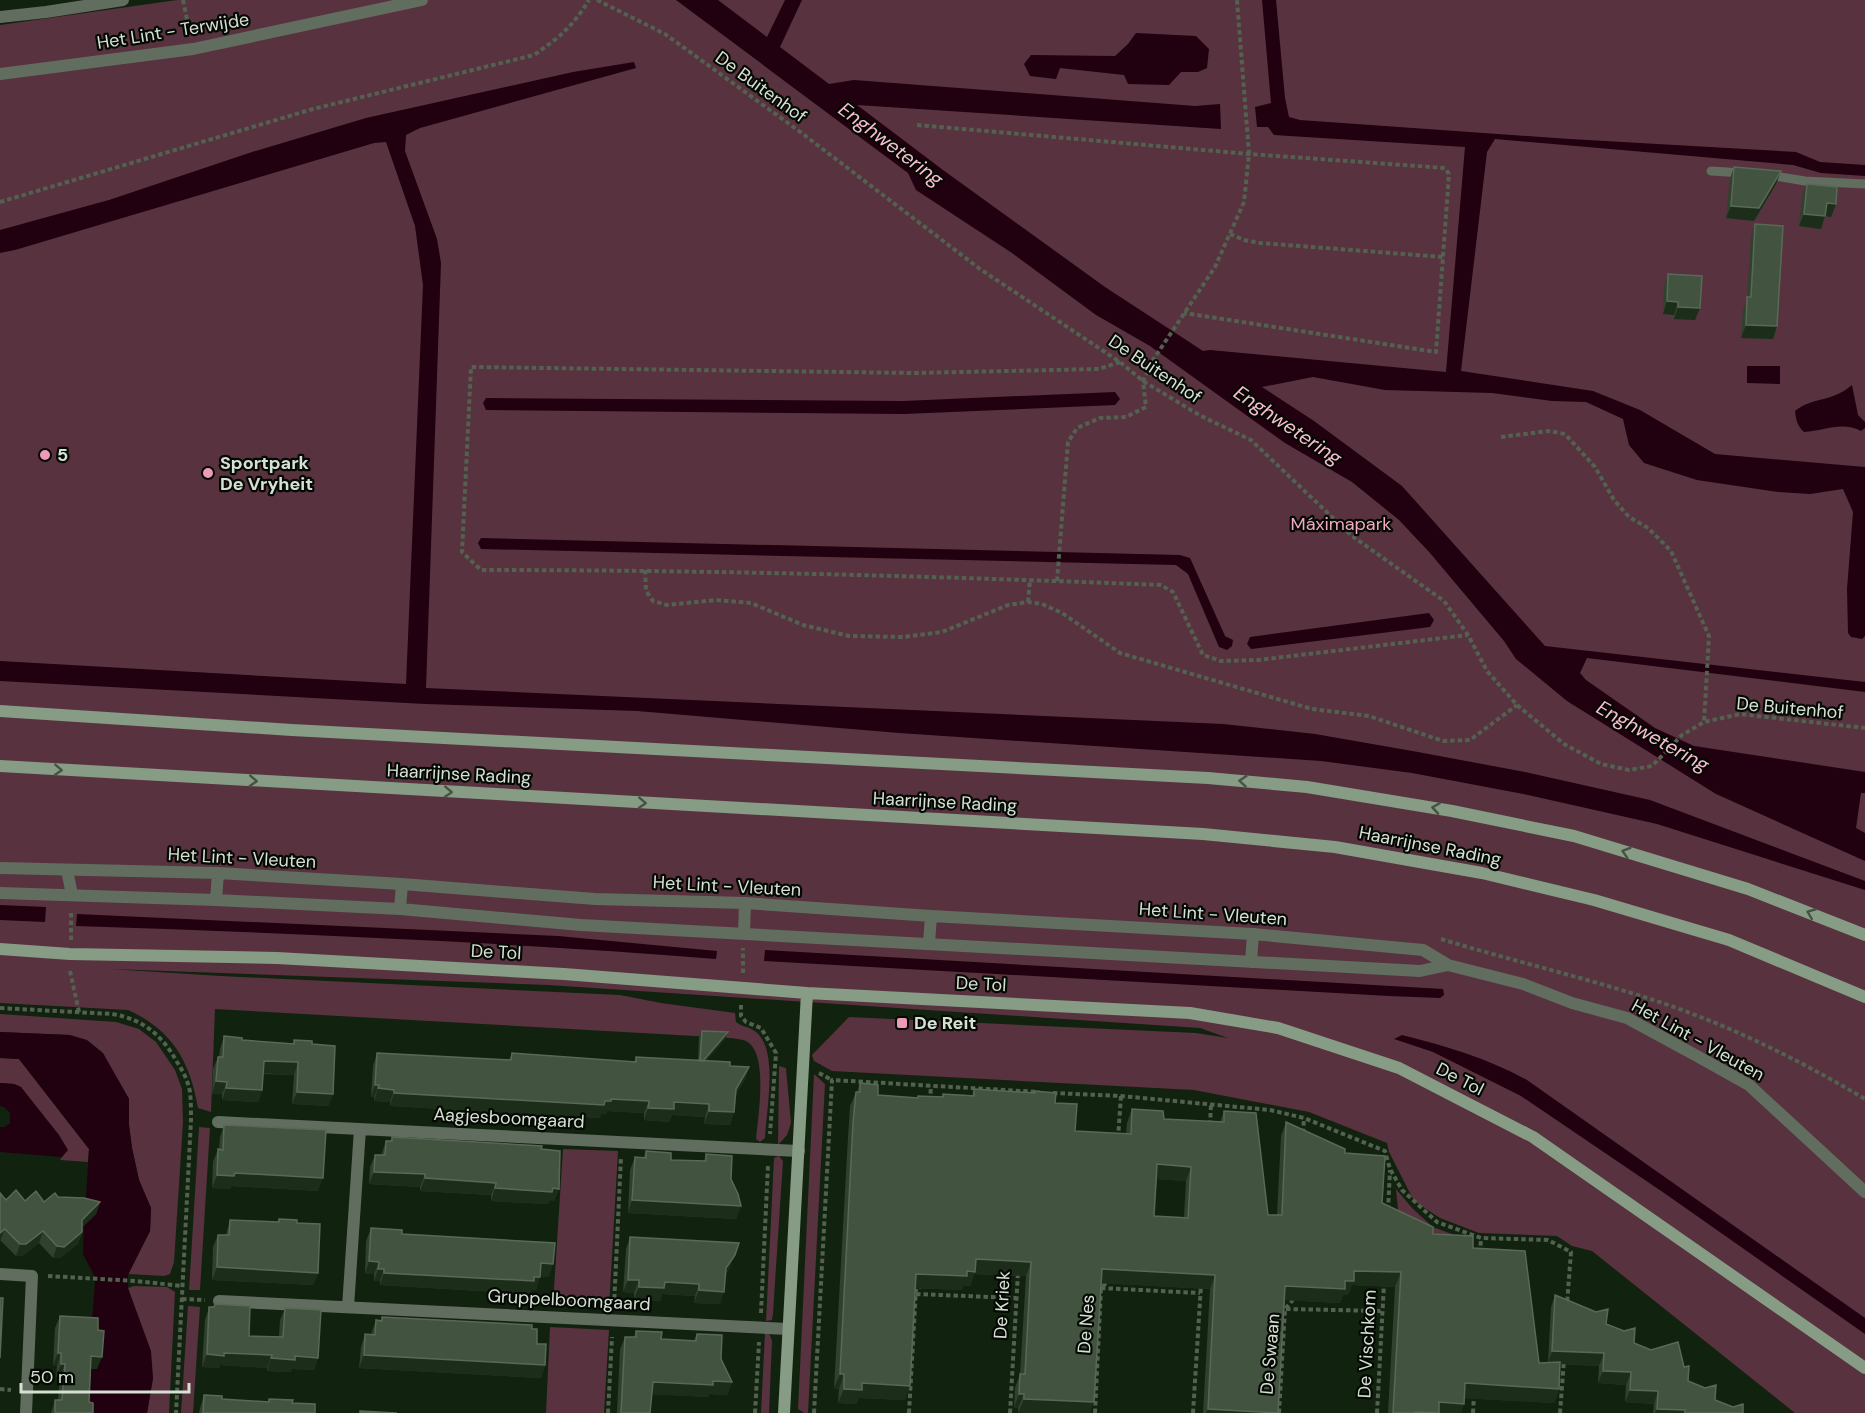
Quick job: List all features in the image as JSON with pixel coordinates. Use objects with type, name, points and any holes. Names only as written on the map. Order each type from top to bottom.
[{"type":"main road","name":"Haarrijnse Rading","points":[[0,711],[292,730],[1208,778],[1307,787],[1452,811],[1574,836],[1749,889],[1865,935]]},
{"type":"main road","name":"Haarrijnse Rading","points":[[0,766],[1203,834],[1335,847],[1482,873],[1594,900],[1729,940],[1865,996]]},
{"type":"main road","name":"De Tol","points":[[0,950],[70,954],[277,958],[564,974],[807,993],[1190,1013],[1278,1028],[1399,1068],[1533,1137],[1865,1368]]},
{"type":"main road","points":[[784,1413],[807,993]]},
{"type":"street","points":[[0,17],[123,0]]},
{"type":"street","name":"Het Lint - Terwijde","points":[[0,74],[193,49],[422,0]]},
{"type":"street","name":"Het Lint - Vleuten","points":[[0,868],[218,873],[595,899],[745,903],[1253,934],[1423,950],[1448,965],[1523,984],[1572,1003],[1627,1018],[1637,1023],[1749,1085],[1865,1192]]},
{"type":"street","points":[[67,870],[72,895]]},
{"type":"street","points":[[216,900],[218,873]]},
{"type":"street","points":[[400,909],[402,884]]},
{"type":"street","name":"Het Lint - Vleuten","points":[[0,893],[400,909],[581,925],[1420,971],[1448,965]]},
{"type":"street","points":[[744,934],[745,903]]},
{"type":"street","points":[[929,943],[931,916]]},
{"type":"street","points":[[1251,962],[1253,934]]},
{"type":"street","name":"Aagjesboomgaard","points":[[218,1122],[799,1150]]},
{"type":"street","points":[[348,1307],[360,1129]]},
{"type":"street","points":[[0,1274],[32,1276],[26,1413]]},
{"type":"street","name":"Gruppelboomgaard","points":[[219,1301],[788,1329]]},
{"type":"lane","points":[[1711,171],[1776,175],[1805,181],[1865,184]]},
{"type":"path","points":[[183,0],[193,49]]},
{"type":"path","points":[[0,202],[313,109],[534,55],[562,36],[577,20],[589,0]]},
{"type":"path","name":"De Buitenhof","points":[[597,0],[665,34],[799,131],[980,269],[1120,362],[1143,381],[1201,416],[1251,440],[1352,536],[1444,602],[1468,635],[1487,671],[1517,705],[1564,744],[1601,764],[1629,770],[1652,766],[1682,735],[1704,722],[1740,714],[1865,728]]},
{"type":"path","points":[[1057,581],[1068,442],[1077,428],[1100,418],[1126,417],[1146,407],[1143,381],[1153,360],[1215,267],[1244,202],[1249,154],[1237,0]]},
{"type":"path","points":[[917,125],[1249,154],[1445,168],[1449,174],[1436,352],[1184,313]]},
{"type":"path","points":[[1230,234],[1260,243],[1443,257]]},
{"type":"path","points":[[1120,362],[1099,369],[915,373],[471,367],[462,552],[482,570],[645,570],[1161,585],[1173,591],[1203,655],[1221,662],[1258,660],[1468,635]]},
{"type":"path","points":[[1501,437],[1549,431],[1565,434],[1595,467],[1614,500],[1629,517],[1648,528],[1671,551],[1709,636],[1704,722]]},
{"type":"path","points":[[645,570],[646,591],[653,601],[667,605],[716,600],[751,603],[803,625],[849,636],[903,637],[942,632],[1008,605],[1028,602],[1042,604],[1062,613],[1120,653],[1312,709],[1369,716],[1443,741],[1470,740],[1517,705]]},
{"type":"path","points":[[1028,602],[1029,580]]},
{"type":"path","points":[[72,895],[70,968],[79,1012]]},
{"type":"path","points":[[0,1008],[129,1017],[148,1026],[164,1041],[185,1076],[190,1092],[191,1120],[176,1413]]},
{"type":"path","points":[[814,1413],[832,1080],[1040,1092]]},
{"type":"path","points":[[930,1110],[931,1086]]},
{"type":"path","points":[[1027,1103],[1028,1091]]},
{"type":"path","points":[[1051,1093],[1121,1096],[1270,1110],[1304,1118],[1385,1151],[1390,1169],[1402,1190],[1437,1222],[1481,1238],[1548,1240],[1571,1252],[1567,1310]]},
{"type":"path","points":[[1118,1142],[1121,1096]]},
{"type":"path","points":[[1209,1128],[1211,1104]]},
{"type":"path","points":[[1302,1141],[1304,1118]]},
{"type":"path","points":[[608,1413],[622,1142]]},
{"type":"path","points":[[1388,1216],[1390,1169]]},
{"type":"path","points":[[1480,1262],[1481,1238]]},
{"type":"path","name":"De Kriek","points":[[1010,1413],[1018,1264]]},
{"type":"path","name":"De Vischkom","points":[[1377,1413],[1385,1275]]},
{"type":"path","points":[[32,1276],[135,1281],[182,1286]]},
{"type":"path","name":"De Nes","points":[[1095,1413],[1101,1288],[1110,1279]]},
{"type":"path","points":[[1193,1413],[1201,1281]]},
{"type":"path","points":[[909,1413],[916,1289],[922,1285]]},
{"type":"path","points":[[1101,1288],[1200,1293]]},
{"type":"path","name":"De Swaan","points":[[1279,1413],[1285,1309],[1292,1301],[1293,1289]]},
{"type":"path","points":[[916,1294],[1016,1298]]},
{"type":"path","points":[[1285,1309],[1383,1311]]},
{"type":"path","points":[[1560,1413],[1564,1356]]},
{"type":"path","points":[[1473,1413],[1474,1390]]},
{"type":"green space","name":"Máximapark","points":[[177,0],[1865,0],[1865,1413],[1795,1413],[1592,1251],[1572,1246],[1557,1236],[1479,1233],[1440,1218],[1414,1201],[1389,1152],[1387,1143],[1309,1112],[1194,1090],[832,1071],[814,1061],[812,1055],[849,1017],[1196,1033],[1228,1038],[1200,1028],[548,985],[110,969],[620,995],[735,1013],[736,1022],[753,1030],[761,1038],[769,1064],[770,1080],[765,1138],[760,1142],[756,1139],[760,1101],[758,1058],[753,1048],[742,1040],[215,1009],[211,1112],[198,1108],[184,1062],[167,1037],[143,1018],[128,1010],[0,1003],[0,25]]},
{"type":"green space","points":[[0,1014],[116,1022],[139,1029],[156,1042],[175,1070],[182,1089],[183,1122],[174,1262],[170,1274],[164,1276],[128,1274],[150,1231],[151,1208],[139,1180],[132,1148],[129,1099],[117,1078],[70,1035],[0,1032]]},
{"type":"green space","points":[[0,1058],[19,1059],[89,1149],[88,1162],[60,1160],[67,1150],[21,1087],[0,1083]]},
{"type":"green space","points":[[779,1066],[786,1068],[791,1123],[787,1135],[778,1145]]},
{"type":"green space","points":[[814,1074],[825,1084],[808,1413],[804,1413],[798,1409]]},
{"type":"green space","points":[[199,1127],[210,1128],[200,1290],[189,1290]]},
{"type":"green space","points":[[563,1149],[618,1151],[609,1309],[553,1304]]},
{"type":"green space","points":[[779,1156],[783,1161],[773,1313],[772,1320],[766,1321],[774,1158]]},
{"type":"green space","points":[[1396,1189],[1433,1227],[1465,1239],[1452,1245],[1399,1220]]},
{"type":"green space","points":[[134,1286],[167,1287],[175,1292],[169,1413],[147,1413],[153,1378],[128,1288]]},
{"type":"green space","points":[[188,1306],[200,1307],[193,1413],[181,1413]]},
{"type":"green space","points":[[550,1327],[609,1330],[604,1413],[546,1413]]},
{"type":"green space","points":[[765,1332],[769,1333],[772,1341],[769,1413],[761,1413]]},
{"type":"water","name":"Enghwetering","points":[[676,0],[718,0],[767,37],[785,0],[802,0],[780,47],[829,84],[854,80],[1195,106],[1220,104],[1221,129],[857,105],[1105,287],[1203,351],[1446,372],[1465,147],[1274,135],[1268,127],[1257,127],[1255,107],[1271,103],[1262,0],[1276,0],[1285,98],[1289,117],[1300,120],[1570,139],[1796,152],[1820,162],[1865,165],[1865,176],[1821,173],[1793,165],[1495,139],[1487,152],[1461,371],[1593,391],[1640,410],[1715,454],[1865,467],[1865,636],[1862,639],[1851,637],[1848,633],[1847,589],[1853,512],[1843,489],[1810,494],[1778,492],[1697,480],[1644,463],[1629,445],[1623,419],[1586,402],[1552,401],[1492,393],[1385,390],[1313,377],[1262,387],[1314,421],[1402,486],[1545,646],[1865,682],[1865,692],[1587,658],[1580,673],[1586,680],[1655,728],[1694,746],[1865,772],[1865,793],[1861,793],[1856,828],[1865,833],[1865,861],[1716,794],[1567,701],[1516,659],[1504,641],[1430,553],[1399,520],[1352,482],[1285,443],[1150,346],[1096,315],[1012,253],[916,190],[908,173]]},
{"type":"water","points":[[1136,33],[1196,36],[1209,49],[1207,68],[1198,72],[1181,72],[1169,85],[1128,84],[1124,75],[1060,68],[1056,79],[1030,76],[1024,64],[1031,55],[1115,56]]},
{"type":"water","points":[[634,62],[636,68],[420,128],[406,135],[405,151],[437,239],[441,263],[426,688],[1223,724],[1315,734],[1525,772],[1650,800],[1865,881],[1865,890],[1657,824],[1528,795],[1412,773],[1321,761],[899,733],[637,711],[425,704],[0,681],[0,661],[406,684],[423,285],[415,226],[386,142],[374,143],[0,253],[0,230],[109,200],[252,152],[366,118],[573,72]]},
{"type":"water","points":[[1747,366],[1780,366],[1780,384],[1747,383]]},
{"type":"water","points":[[1852,385],[1858,415],[1865,422],[1865,428],[1861,431],[1847,427],[1804,432],[1802,430],[1797,422],[1795,411],[1809,403],[1837,395]]},
{"type":"water","points":[[1115,392],[1120,399],[1115,405],[904,414],[486,410],[483,403],[486,398],[903,401]]},
{"type":"water","points":[[481,538],[1180,555],[1190,558],[1225,636],[1233,640],[1232,646],[1227,650],[1219,647],[1188,574],[1176,565],[481,549],[478,543]]},
{"type":"water","points":[[1429,613],[1434,620],[1430,627],[1251,649],[1247,644],[1250,637]]},
{"type":"water","points":[[0,905],[46,907],[45,922],[0,920]]},
{"type":"water","points":[[77,914],[558,936],[717,951],[716,959],[396,939],[76,926]]},
{"type":"water","points":[[765,950],[1443,989],[1444,995],[1440,998],[1389,996],[764,961]]},
{"type":"water","points":[[0,1032],[70,1035],[87,1040],[103,1053],[129,1099],[132,1148],[139,1180],[151,1208],[150,1231],[128,1275],[128,1288],[151,1351],[153,1378],[147,1413],[85,1413],[95,1282],[83,1254],[84,1226],[93,1217],[85,1211],[89,1149],[19,1059],[0,1058]]},
{"type":"water","points":[[1402,1035],[1466,1053],[1527,1080],[1865,1318],[1865,1334],[1521,1096],[1433,1052],[1394,1039]]},
{"type":"water","points":[[0,1083],[21,1087],[68,1150],[62,1157],[0,1152],[0,1127],[5,1127],[10,1123],[10,1113],[0,1106]]},
{"type":"building","points":[[1734,167],[1781,171],[1759,208],[1731,206]]},
{"type":"building","points":[[1807,184],[1837,187],[1836,204],[1827,203],[1825,216],[1804,214]]},
{"type":"building","points":[[1755,224],[1783,226],[1777,326],[1746,325],[1747,297],[1751,297]]},
{"type":"building","points":[[1668,274],[1702,276],[1700,308],[1678,307],[1678,302],[1667,301]]},
{"type":"building","points":[[702,1031],[728,1032],[703,1061],[700,1061]]},
{"type":"building","points":[[224,1036],[242,1038],[242,1040],[294,1044],[294,1040],[312,1041],[312,1044],[335,1046],[333,1094],[297,1092],[298,1062],[264,1061],[262,1090],[226,1088],[227,1082],[216,1081],[218,1057],[223,1057]]},
{"type":"building","points":[[377,1053],[511,1060],[512,1053],[636,1062],[636,1057],[730,1062],[730,1066],[749,1067],[736,1089],[734,1112],[709,1111],[709,1104],[674,1102],[674,1109],[648,1108],[649,1101],[611,1099],[611,1101],[605,1101],[604,1105],[394,1093],[394,1090],[378,1088],[379,1085],[375,1085]]},
{"type":"building","points":[[860,1083],[878,1085],[878,1095],[918,1098],[918,1096],[943,1097],[943,1094],[974,1096],[974,1089],[1056,1093],[1055,1103],[1077,1104],[1075,1131],[1131,1134],[1132,1109],[1163,1111],[1164,1119],[1224,1122],[1224,1111],[1256,1113],[1268,1215],[1282,1215],[1286,1122],[1345,1149],[1345,1153],[1385,1156],[1382,1203],[1433,1227],[1433,1234],[1473,1236],[1473,1248],[1525,1251],[1539,1363],[1560,1362],[1559,1389],[1465,1383],[1464,1404],[1439,1402],[1439,1413],[1393,1413],[1401,1272],[1354,1271],[1354,1281],[1345,1281],[1345,1289],[1285,1286],[1278,1413],[1208,1409],[1215,1275],[1102,1269],[1094,1402],[1024,1399],[1024,1394],[1019,1394],[1020,1374],[1025,1374],[1031,1262],[976,1259],[975,1272],[967,1271],[967,1276],[916,1274],[910,1386],[862,1383],[862,1390],[844,1389],[844,1374],[840,1374],[853,1123],[856,1092],[860,1092]],"holes":[[[1157,1164],[1191,1167],[1188,1218],[1154,1216]]]},
{"type":"building","points":[[224,1125],[326,1130],[323,1178],[235,1173],[234,1176],[217,1175],[218,1149],[223,1150]]},
{"type":"building","points":[[392,1137],[542,1146],[541,1149],[560,1151],[559,1189],[553,1188],[552,1192],[495,1188],[496,1183],[425,1178],[425,1174],[374,1172],[375,1155],[385,1155],[386,1141],[392,1141]]},
{"type":"building","points":[[646,1151],[671,1153],[671,1160],[706,1161],[706,1154],[732,1156],[731,1179],[741,1206],[632,1200],[635,1157],[646,1158]]},
{"type":"building","points":[[16,1190],[25,1201],[36,1191],[44,1202],[55,1193],[58,1197],[84,1198],[100,1202],[82,1220],[82,1232],[64,1247],[57,1246],[43,1231],[26,1244],[20,1244],[5,1229],[0,1233],[0,1193],[6,1200]]},
{"type":"building","points":[[279,1219],[320,1224],[318,1273],[217,1267],[218,1235],[229,1235],[230,1220],[279,1222]]},
{"type":"building","points":[[371,1228],[402,1230],[402,1234],[555,1243],[553,1264],[541,1263],[540,1277],[534,1277],[534,1281],[384,1273],[384,1269],[378,1269],[379,1262],[369,1261]]},
{"type":"building","points":[[630,1237],[739,1243],[735,1255],[726,1268],[724,1292],[699,1290],[699,1284],[665,1282],[664,1288],[639,1287],[639,1280],[628,1280]]},
{"type":"building","points":[[1555,1295],[1596,1312],[1608,1309],[1606,1324],[1624,1331],[1635,1328],[1634,1343],[1651,1350],[1678,1342],[1684,1367],[1689,1366],[1688,1381],[1705,1388],[1716,1385],[1715,1400],[1733,1407],[1743,1404],[1743,1413],[1685,1413],[1685,1410],[1657,1409],[1658,1391],[1630,1390],[1631,1372],[1603,1371],[1604,1353],[1552,1351]]},
{"type":"building","points":[[0,1298],[3,1298],[0,1358]]},
{"type":"building","points":[[215,1304],[250,1306],[249,1336],[283,1337],[285,1308],[321,1310],[318,1358],[295,1356],[295,1360],[271,1358],[272,1355],[207,1354],[209,1307],[214,1307]]},
{"type":"building","points":[[60,1316],[98,1318],[98,1330],[104,1331],[102,1357],[91,1356],[89,1402],[93,1403],[93,1413],[55,1413],[55,1400],[62,1400],[65,1364],[61,1364],[61,1353],[58,1353]]},
{"type":"building","points":[[382,1317],[532,1325],[532,1329],[537,1329],[537,1344],[546,1344],[545,1365],[364,1355],[365,1334],[375,1335],[376,1320],[382,1321]]},
{"type":"building","points":[[636,1331],[662,1332],[661,1339],[696,1341],[697,1334],[722,1335],[721,1359],[732,1382],[713,1381],[713,1385],[653,1382],[650,1413],[621,1413],[625,1337],[636,1337]]},
{"type":"building","points":[[204,1395],[222,1396],[222,1399],[269,1402],[269,1399],[293,1400],[292,1403],[315,1404],[315,1413],[203,1413]]},
{"type":"building","points":[[360,1411],[397,1413],[360,1413]]},
{"type":"place","name":"5","points":[[45,455]]},
{"type":"place","name":"Sportpark De Vryheit","points":[[208,473]]},
{"type":"place","name":"De Reit","points":[[902,1023]]}]
